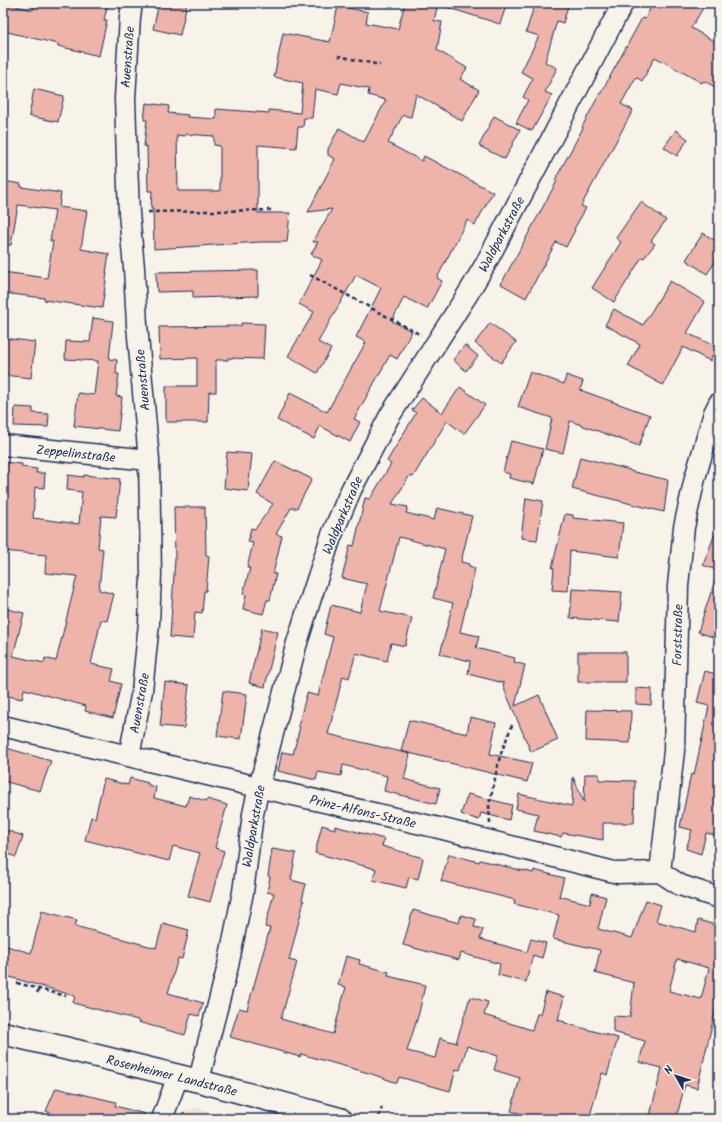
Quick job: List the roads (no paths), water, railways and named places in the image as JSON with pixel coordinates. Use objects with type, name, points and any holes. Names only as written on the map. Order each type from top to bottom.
[{"type":"main road","name":"Rosenheimer Landstraße","points":[[3,1033],[199,1081],[340,1119]]},
{"type":"street","name":"Auenstraße","points":[[129,756],[142,691],[149,623],[151,574],[149,460],[129,213],[125,98],[132,3]]},
{"type":"street","name":"Waldparkstraße","points":[[199,1081],[228,966],[243,892],[253,814],[259,787],[296,646],[331,537],[351,490],[389,417],[469,292],[486,262],[623,3]]},
{"type":"street","name":"Forststraße","points":[[660,872],[674,751],[678,586],[684,527],[695,478],[714,413],[719,403]]},
{"type":"street","name":"Zeppelinstraße","points":[[3,445],[149,460]]},
{"type":"street","name":"Prinz-Alfons-Straße","points":[[3,726],[259,787],[432,826],[618,873],[660,872]]},
{"type":"street","points":[[660,872],[680,885],[719,898]]},
{"type":"street","points":[[162,1119],[178,1076]]}]
